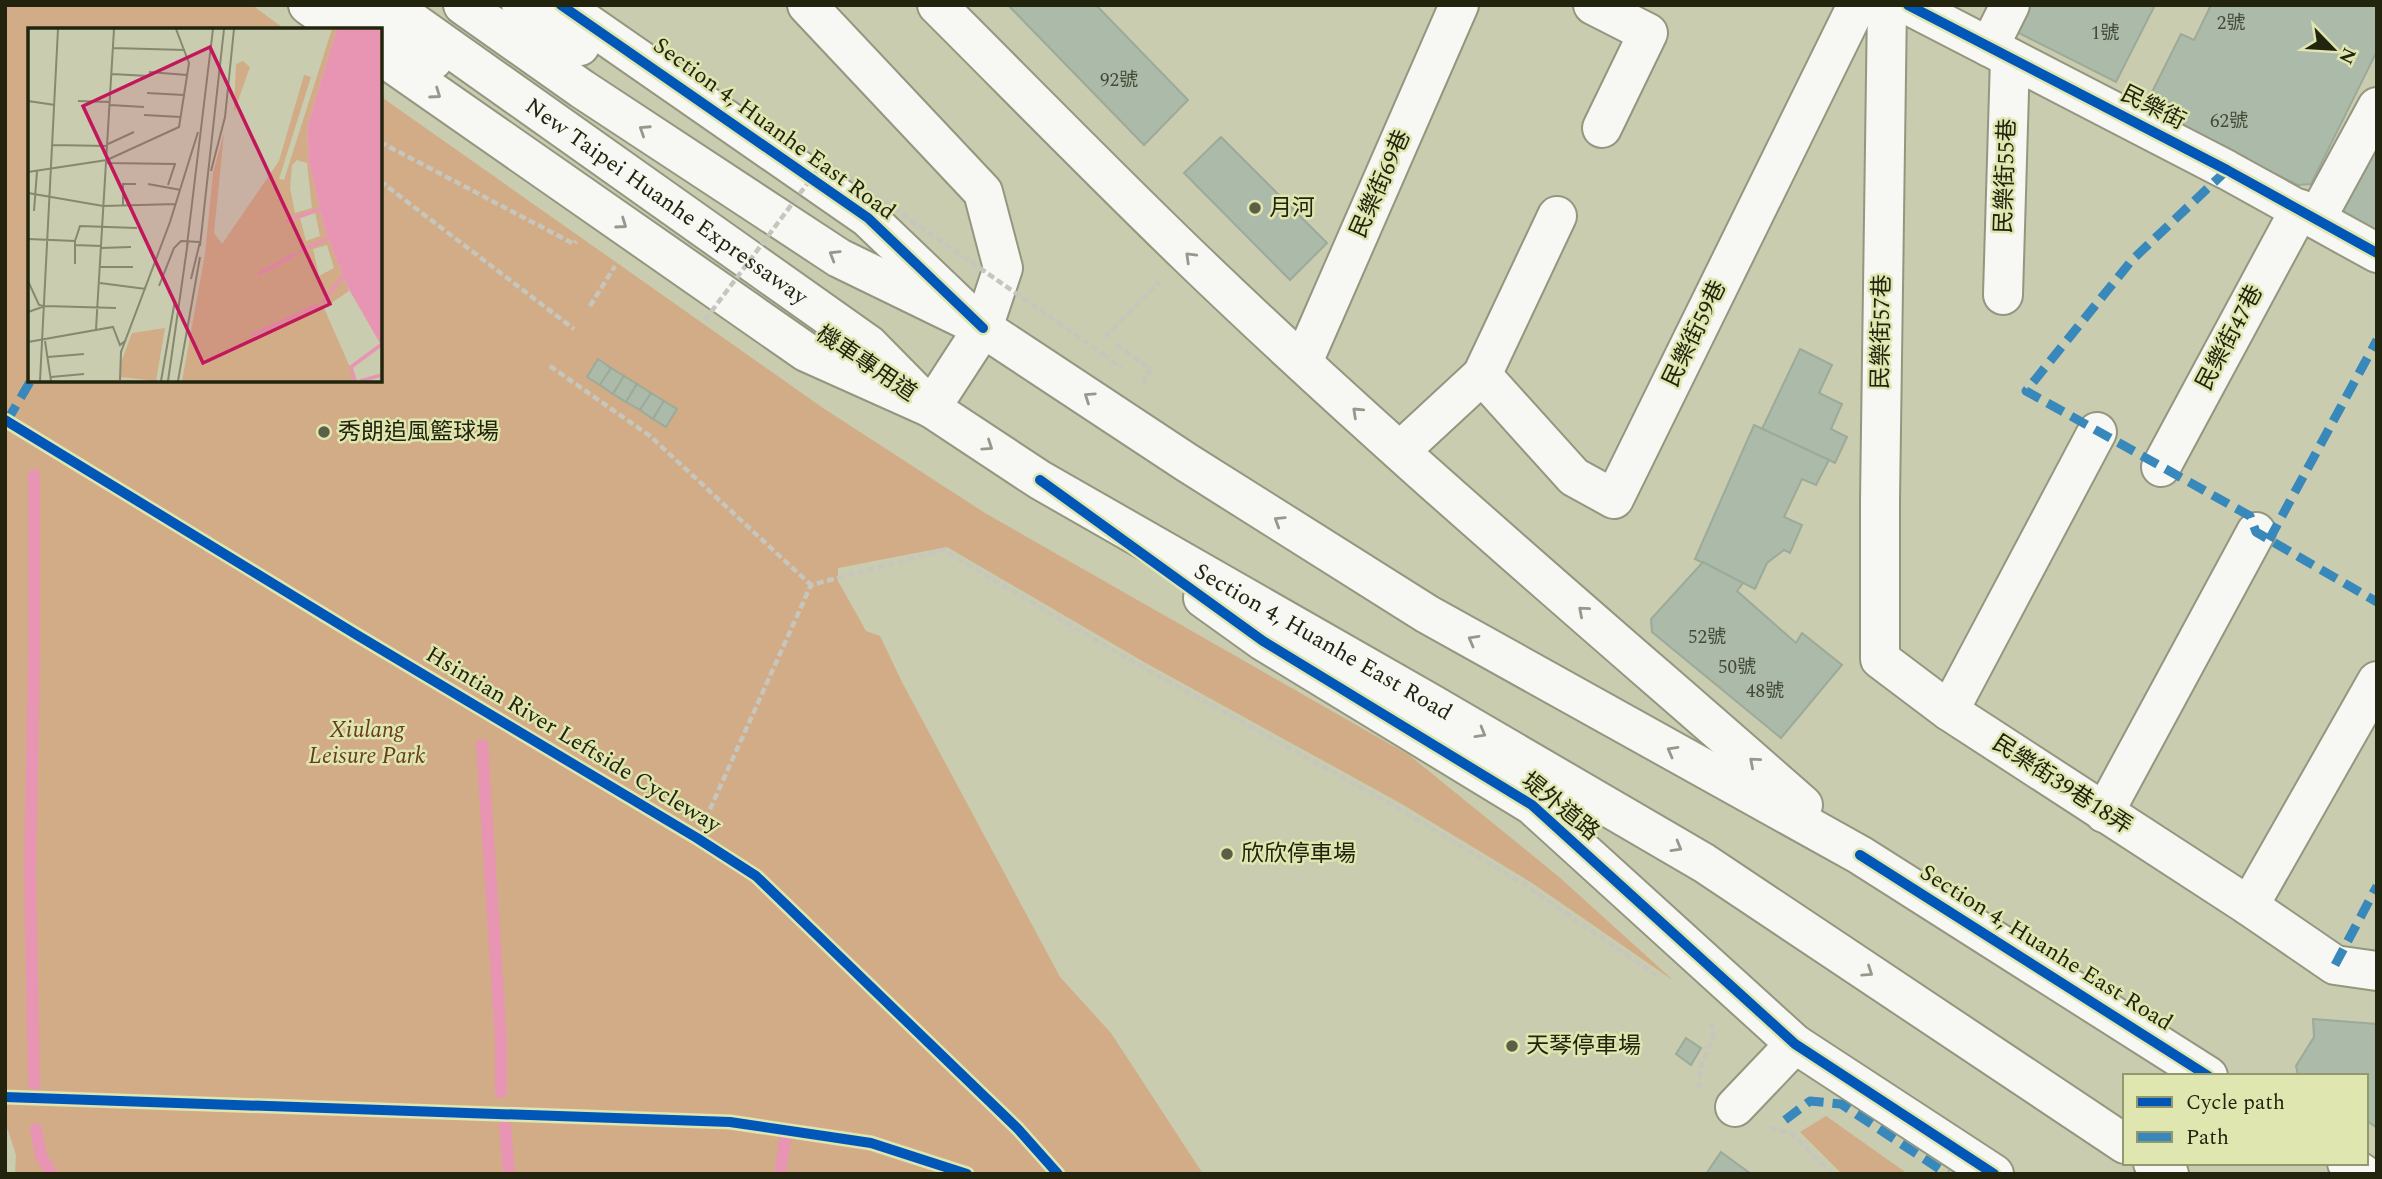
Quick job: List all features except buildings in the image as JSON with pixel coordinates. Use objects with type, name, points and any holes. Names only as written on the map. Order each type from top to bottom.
[{"type":"main road","points":[[308,5],[340,28]]},
{"type":"main road","name":"機車專用道","points":[[355,5],[931,408]]},
{"type":"main road","name":"New Taipei Huanhe Expressaway","points":[[389,5],[869,345],[931,408]]},
{"type":"main road","name":"New Taipei Huanhe Expressaway","points":[[463,5],[582,89],[839,258],[983,328]]},
{"type":"main road","points":[[521,5],[983,328]]},
{"type":"main road","name":"Section 4, Huanhe East Road","points":[[561,5],[868,218],[983,328],[1186,462],[1427,614],[1860,855],[2205,1074]]},
{"type":"main road","points":[[807,5],[983,192],[1003,268],[983,328],[931,408]]},
{"type":"main road","name":"Section 4, Huanhe East Road","points":[[937,5],[1189,257],[1303,362],[1400,451],[1860,855]]},
{"type":"main road","name":"民樂街69巷","points":[[1303,362],[1459,5]]},
{"type":"main road","points":[[1593,5],[1647,33],[1602,128]]},
{"type":"main road","name":"民樂街59巷","points":[[1482,374],[1574,477],[1614,499],[1857,5]]},
{"type":"main road","name":"民樂街57巷","points":[[1880,659],[1887,5]]},
{"type":"main road","name":"民樂街","points":[[1908,5],[2308,214],[2377,253]]},
{"type":"main road","points":[[1999,53],[2010,5]]},
{"type":"main road","name":"民樂街55巷","points":[[1999,53],[2003,295]]},
{"type":"main road","name":"Section 4, Huanhe East Road","points":[[382,56],[806,352],[931,408],[1040,481],[1704,863],[2123,1143]]},
{"type":"main road","name":"民樂街47巷","points":[[2161,467],[2308,214],[2377,107]]},
{"type":"main road","points":[[1400,451],[1482,374],[1557,216]]},
{"type":"main road","points":[[1950,710],[2097,432]]},
{"type":"main road","name":"堤外道路","points":[[1040,481],[1263,641],[1532,805],[1795,1044],[1994,1174]]},
{"type":"main road","points":[[2104,813],[2256,532]]},
{"type":"main road","name":"民樂街39巷18弄","points":[[1880,659],[1950,710],[2249,906],[2334,965],[2377,971]]},
{"type":"main road","points":[[2249,906],[2377,681]]},
{"type":"main road","points":[[1734,1109],[1795,1044]]},
{"type":"path","points":[[382,143],[574,244],[579,237]]},
{"type":"path","points":[[705,320],[825,160],[1122,369]]},
{"type":"path","points":[[382,183],[574,329]]},
{"type":"path","points":[[590,306],[622,257]]},
{"type":"path","points":[[1105,337],[1164,278]]},
{"type":"path","points":[[1116,345],[1151,369],[1142,384],[1132,376]]},
{"type":"path","points":[[550,366],[650,436],[811,585]]},
{"type":"path","points":[[811,585],[943,550],[1124,657],[1398,808],[1525,886],[1662,979]]},
{"type":"path","points":[[701,841],[811,585]]},
{"type":"path","points":[[1710,1017],[1714,1036],[1700,1068],[1699,1088],[1734,1109],[1791,1133],[1832,1174]]},
{"type":"green space","name":"Xiulang Leisure Park","points":[[5,5],[252,5],[283,28],[28,28],[28,382],[382,382],[382,97],[823,408],[985,513],[1409,755],[1558,876],[1674,981],[1532,883],[1400,803],[1144,662],[947,547],[838,568],[838,581],[866,631],[880,636],[1060,977],[1111,1033],[1203,1174],[15,1174],[16,1155],[8,1130],[5,1129]]},
{"type":"green space","points":[[1826,1116],[1908,1174],[1842,1174],[1800,1132]]},
{"type":"waterway","points":[[34,475],[30,871],[34,1084]]},
{"type":"waterway","points":[[482,745],[501,1040],[501,1092]]},
{"type":"waterway","points":[[505,1126],[509,1174]]},
{"type":"waterway","points":[[36,1129],[41,1156],[52,1174]]},
{"type":"waterway","points":[[780,1174],[785,1140]]},
{"type":"marked path","points":[[2227,170],[2132,260],[2026,391],[2250,516],[2256,532],[2377,602]]},
{"type":"marked path","points":[[2269,540],[2377,340]]},
{"type":"marked path","points":[[7,421],[30,382]]},
{"type":"marked path","points":[[2335,965],[2377,886]]},
{"type":"marked path","points":[[1785,1120],[1810,1101],[1841,1104],[1947,1174]]},
{"type":"cycle path","points":[[561,5],[868,218],[983,328]]},
{"type":"cycle path","points":[[1908,5],[2227,170],[2377,253]]},
{"type":"cycle path","name":"Hsintian River Leftside Cycleway","points":[[5,420],[756,876],[1018,1129],[1058,1174]]},
{"type":"cycle path","points":[[1040,480],[1263,641],[1532,805],[1795,1044],[1994,1174]]},
{"type":"cycle path","points":[[1860,855],[2205,1074]]},
{"type":"cycle path","points":[[5,1097],[730,1122],[871,1143],[967,1174]]},
{"type":"place","name":"月河","points":[[1255,208]]},
{"type":"place","name":"秀朗追風籃球場","points":[[324,432]]},
{"type":"place","name":"欣欣停車場","points":[[1227,854]]},
{"type":"place","name":"天琴停車場","points":[[1512,1046]]}]
